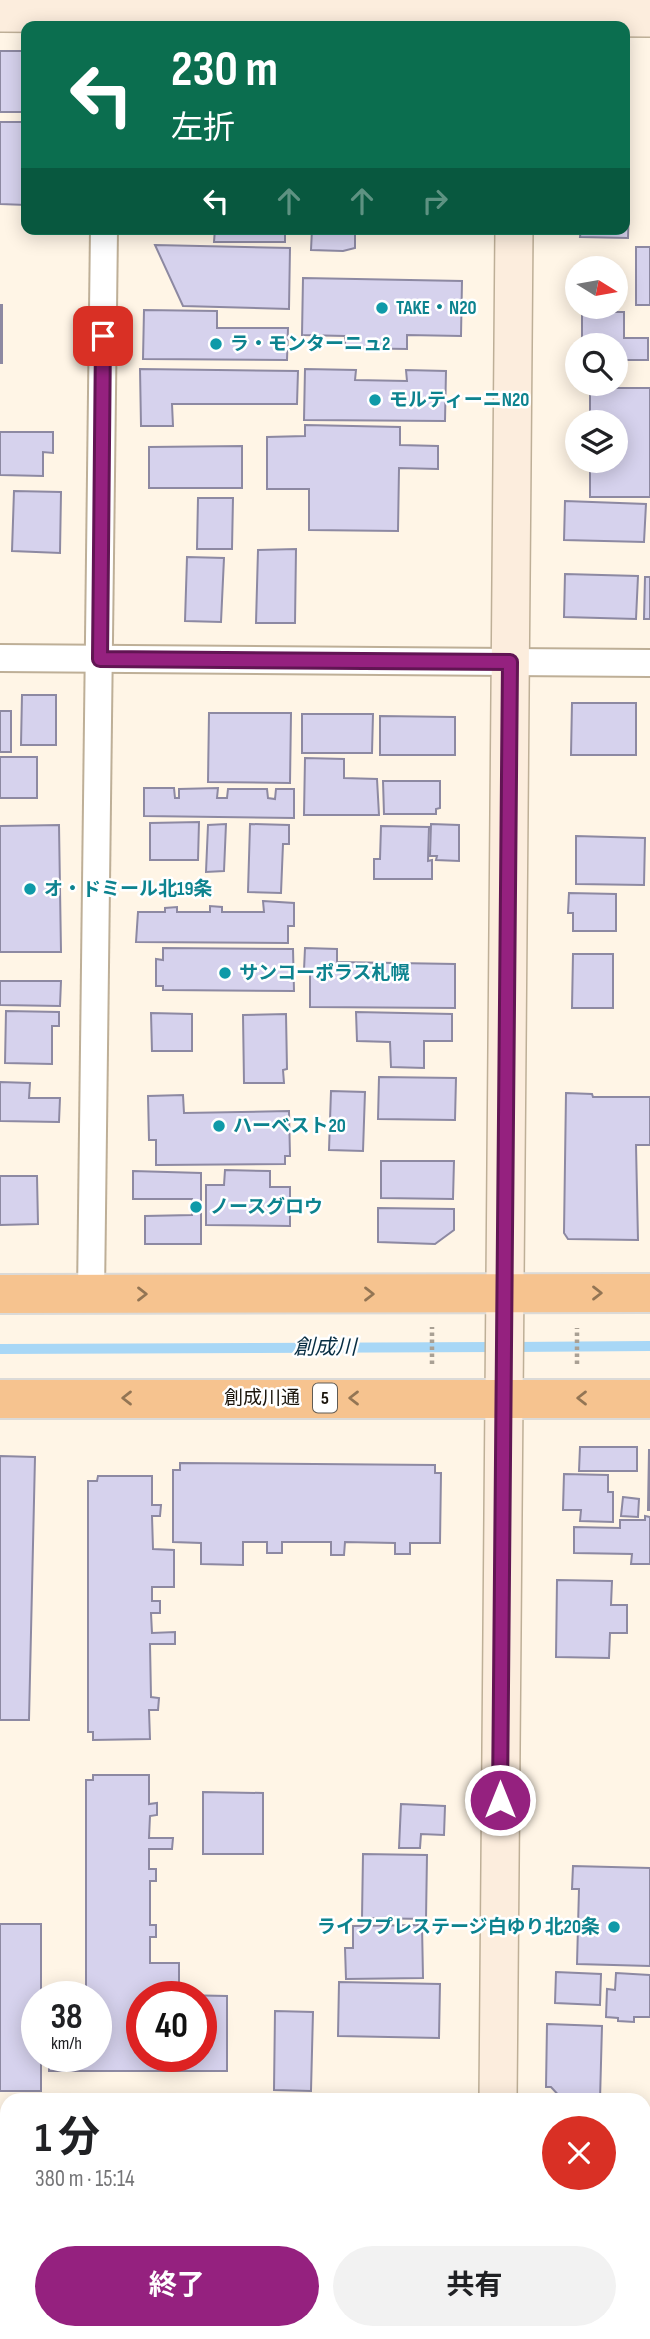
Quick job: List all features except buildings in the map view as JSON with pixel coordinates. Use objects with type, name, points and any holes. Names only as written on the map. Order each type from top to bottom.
[{"type":"highway","points":[[0,1294],[91,1294],[505,1307],[650,1293]]},
{"type":"highway","name":"創成川通","points":[[0,1399],[505,1387],[650,1399]]},
{"type":"street","points":[[0,13],[516,14],[650,18]]},
{"type":"street","points":[[91,1294],[104,235]]},
{"type":"street","points":[[498,2093],[514,235]]},
{"type":"street","points":[[0,658],[650,663]]},
{"type":"path","points":[[431,1373],[432,1323]]},
{"type":"path","points":[[577,1323],[577,1370]]},
{"type":"waterway","name":"創成川","points":[[512,1347],[650,1346]]},
{"type":"waterway","name":"創成川","points":[[0,1349],[496,1347]]},
{"type":"place","name":"TAKE・N20","points":[[382,308]]},
{"type":"place","name":"ラ・モンターニュ2","points":[[216,344]]},
{"type":"place","name":"モルティーニN20","points":[[375,400]]},
{"type":"place","name":"オ・ドミール北19条","points":[[30,889]]},
{"type":"place","name":"サンコーポラス札幌","points":[[225,973]]},
{"type":"place","name":"ハーベスト20","points":[[219,1126]]},
{"type":"place","name":"ノースグロウ","points":[[196,1207]]},
{"type":"place","name":"ライフプレステージ白ゆり北20条","points":[[614,1927]]},
{"type":"route","points":[[103,336],[100,659],[510,662],[500,1800]]}]
